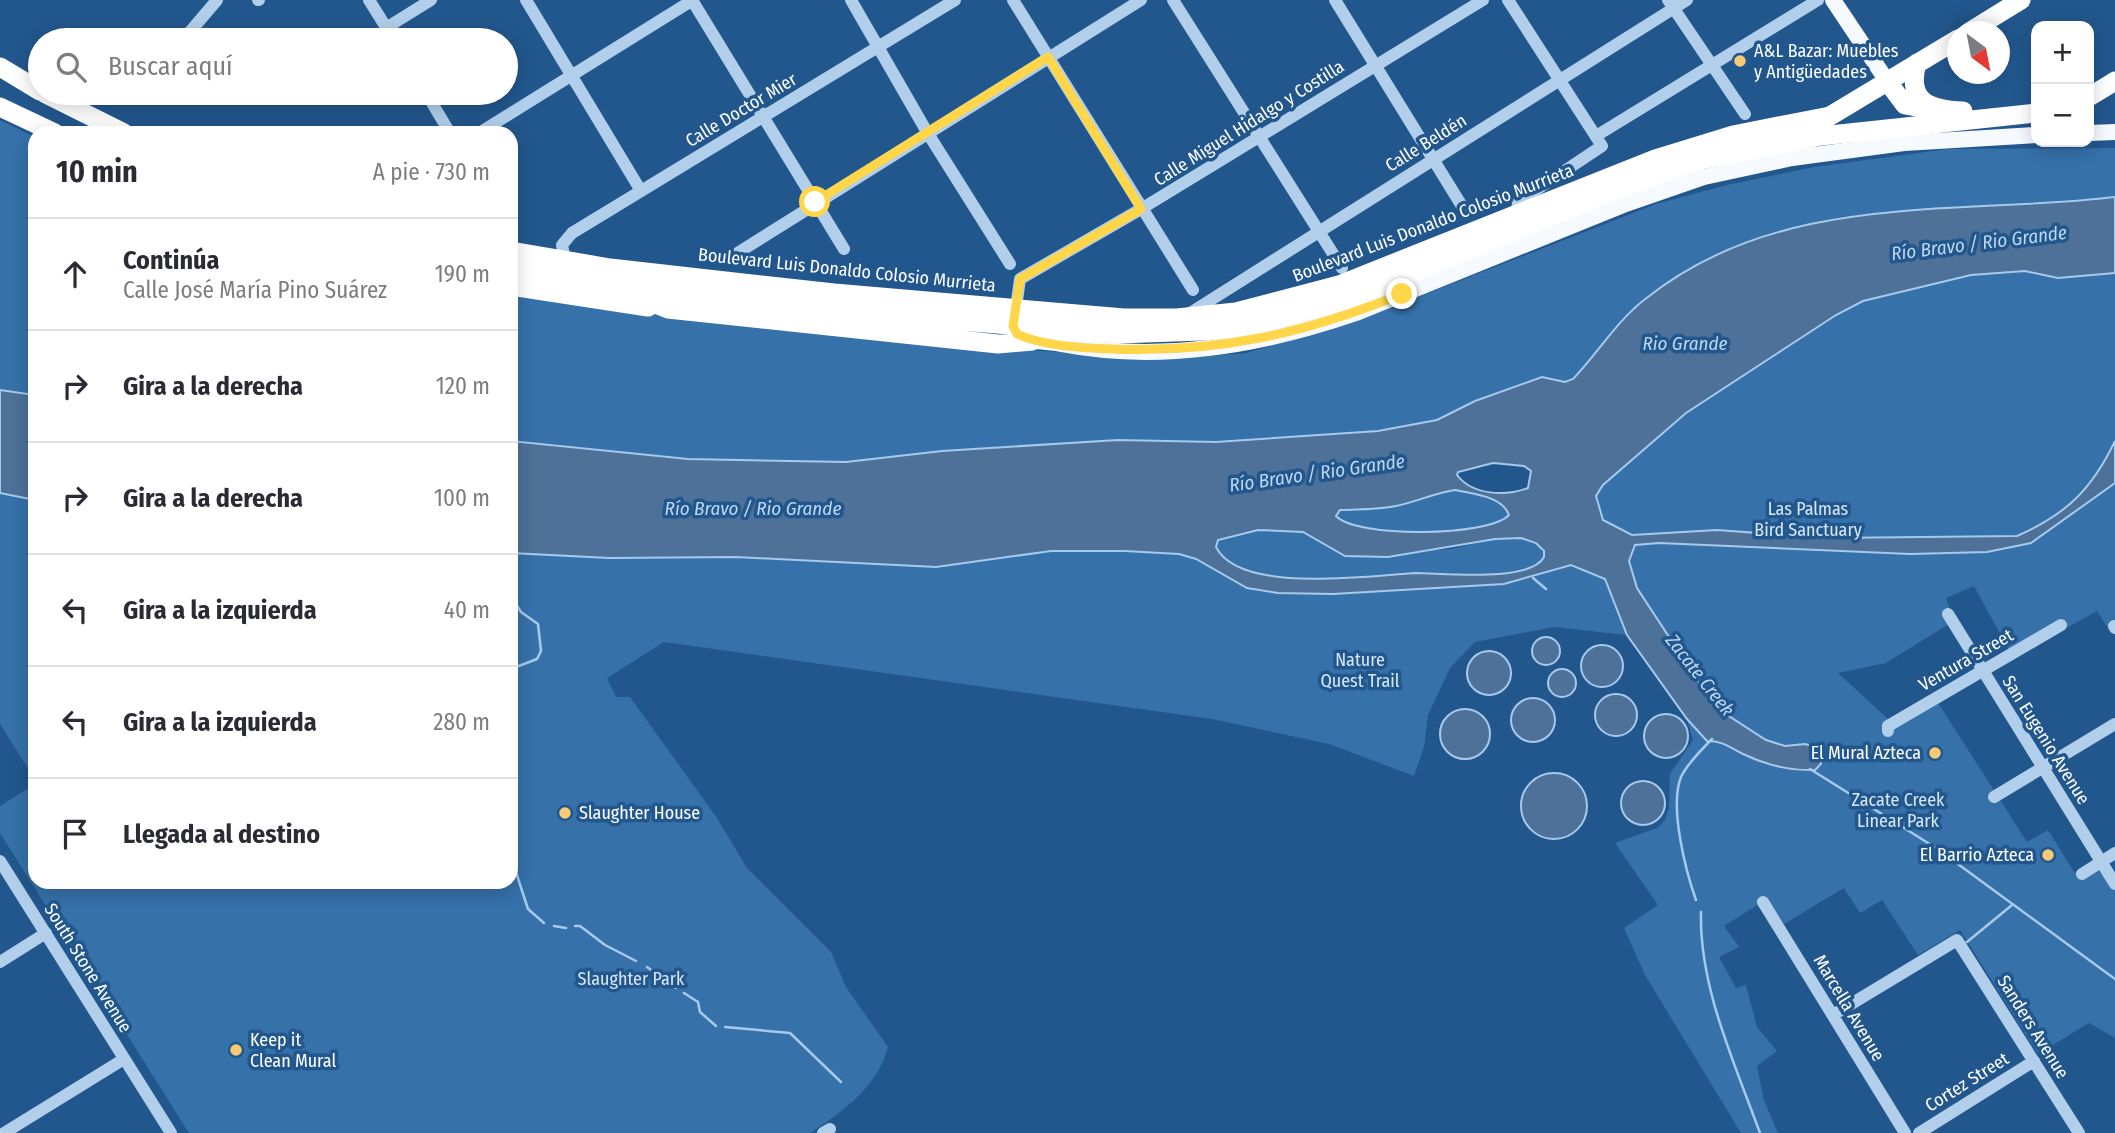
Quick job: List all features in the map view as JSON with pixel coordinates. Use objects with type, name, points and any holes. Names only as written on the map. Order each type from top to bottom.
[{"type":"highway","points":[[1984,21],[2009,3]]},
{"type":"highway","name":"Boulevard Luis Donaldo Colosio Murrieta","points":[[518,271],[605,284],[1015,317],[1144,319],[1236,312],[1308,295],[1698,145],[1733,135],[1819,119],[1947,45]]},
{"type":"highway","points":[[1917,64],[1914,87],[1929,120]]},
{"type":"highway","points":[[0,67],[28,84]]},
{"type":"highway","points":[[1887,81],[1905,105],[1929,120],[2031,116]]},
{"type":"highway","points":[[2094,94],[2115,81]]},
{"type":"highway","points":[[1758,148],[1775,138],[1846,122],[1860,111],[1865,94]]},
{"type":"highway","points":[[2094,107],[2115,96]]},
{"type":"highway","points":[[68,105],[110,126]]},
{"type":"highway","points":[[0,107],[40,126]]},
{"type":"highway","name":"Boulevard Luis Donaldo Colosio Murrieta","points":[[518,252],[1145,334],[1247,327],[1402,278],[1657,174],[1701,160],[1821,136],[1929,120],[2031,116]]},
{"type":"highway","points":[[605,284],[668,309]]},
{"type":"highway","points":[[518,287],[668,309],[998,344],[1033,341]]},
{"type":"main road","points":[[1833,0],[1887,81]]},
{"type":"main road","points":[[2094,133],[2115,132]]},
{"type":"main road","points":[[1015,317],[1017,334],[1033,341],[1084,348],[1182,350],[1272,338],[1356,313],[1623,205],[1704,177],[1791,158],[1903,143],[2031,135]]},
{"type":"street","points":[[194,28],[217,0]]},
{"type":"street","points":[[369,0],[386,28],[431,0]]},
{"type":"street","points":[[526,0],[640,191]]},
{"type":"street","points":[[490,126],[692,0],[844,249]]},
{"type":"street","points":[[851,0],[927,132],[1010,264]]},
{"type":"street","name":"Calle Doctor Mier","points":[[565,260],[562,249],[565,238],[955,0]]},
{"type":"street","points":[[1013,0],[1193,290]]},
{"type":"street","points":[[727,259],[1140,0]]},
{"type":"street","points":[[1173,0],[1342,268]]},
{"type":"street","points":[[1335,0],[1465,211]]},
{"type":"street","points":[[1508,0],[1599,141]]},
{"type":"street","name":"Calle Beldén","points":[[1184,317],[1560,80],[1671,4],[1687,0]]},
{"type":"street","points":[[1517,215],[1518,202],[1599,141],[1711,63],[1818,0]]},
{"type":"street","name":"Calle Miguel Hidalgo y Costilla","points":[[1015,317],[1020,279],[1141,209],[1474,2]]},
{"type":"street","points":[[1671,4],[1745,114]]},
{"type":"street","points":[[433,105],[446,126]]},
{"type":"street","name":"San Eugenio Avenue","points":[[1948,614],[2115,884]]},
{"type":"street","name":"Ventura Street","points":[[1888,729],[2062,625]]},
{"type":"street","points":[[1994,797],[2115,724]]},
{"type":"street","points":[[2082,874],[2115,853]]},
{"type":"street","name":"South Stone Avenue","points":[[0,861],[171,1133]]},
{"type":"street","name":"Marcella Avenue","points":[[1763,902],[1905,1133]]},
{"type":"street","points":[[0,962],[46,933]]},
{"type":"street","name":"Sanders Avenue","points":[[1833,1015],[1957,940],[2079,1133]]},
{"type":"street","points":[[4,1133],[124,1059]]},
{"type":"street","name":"Cortez Street","points":[[1919,1133],[2034,1061]]},
{"type":"green space","points":[[0,120],[28,134],[28,394],[0,390]]},
{"type":"green space","points":[[2115,148],[2115,197],[1885,212],[1840,217],[1776,231],[1737,245],[1619,326],[1573,379],[1565,382],[1542,378],[1475,401],[1437,420],[1378,431],[1216,442],[1118,440],[942,451],[846,462],[688,459],[518,442],[518,292],[943,346],[1183,358],[1246,353],[1357,321],[1656,204],[1727,185],[1814,167],[1948,149]]},
{"type":"green space","points":[[2025,271],[2058,278],[2115,273],[2115,622],[2107,627],[2097,611],[2065,629],[2060,622],[2009,650],[1974,586],[1946,598],[1950,609],[1949,624],[1886,663],[1838,673],[1889,720],[1933,695],[2027,842],[2048,830],[2074,872],[2100,866],[2115,888],[2115,1038],[2089,1023],[2038,1054],[1960,930],[1918,955],[1882,900],[1860,913],[1844,888],[1784,924],[1767,899],[1724,926],[1739,947],[1719,957],[1736,988],[1746,985],[1757,1027],[1777,1051],[1757,1066],[1764,1100],[1778,1133],[1741,1133],[1645,975],[1624,928],[1658,905],[1615,843],[1657,828],[1665,820],[1669,808],[1670,774],[1693,740],[1687,719],[1626,635],[1554,627],[1475,642],[1450,668],[1428,715],[1424,747],[1414,776],[1329,744],[1212,719],[664,642],[607,678],[616,697],[630,697],[717,818],[747,868],[831,952],[846,987],[888,1047],[868,1086],[847,1107],[810,1133],[189,1133],[35,889],[518,889],[518,553],[609,558],[736,557],[936,567],[1051,551],[1125,551],[1179,554],[1196,559],[1247,588],[1278,593],[1333,594],[1504,584],[1571,565],[1604,578],[1596,496],[1603,485],[1686,413],[1836,315],[1863,301],[1917,285],[1970,275]]},
{"type":"green space","points":[[1455,490],[1493,500],[1509,515],[1497,522],[1476,528],[1423,532],[1369,529],[1336,516],[1340,510],[1389,507]]},
{"type":"green space","points":[[0,493],[28,499],[28,767],[0,724]]},
{"type":"green space","points":[[1258,530],[1303,532],[1345,556],[1451,549],[1495,539],[1521,538],[1536,543],[1544,551],[1544,557],[1536,565],[1509,573],[1283,578],[1254,573],[1231,563],[1216,547],[1218,540]]},
{"type":"green space","points":[[28,788],[28,877],[0,833],[0,806]]},
{"type":"water","name":"Rio Grande","points":[[2115,197],[2115,273],[2058,278],[2025,271],[1971,275],[1863,301],[1836,315],[1686,413],[1603,485],[1596,496],[1603,520],[1632,535],[1717,530],[1826,538],[2017,536],[2050,519],[2076,498],[2097,473],[2115,441],[2115,483],[2031,543],[1987,552],[1910,554],[1659,543],[1635,545],[1629,561],[1637,588],[1715,707],[1766,740],[1785,746],[1805,744],[1818,748],[1821,764],[1815,770],[1769,764],[1722,743],[1707,741],[1687,719],[1627,635],[1605,579],[1571,565],[1504,584],[1333,594],[1278,593],[1247,588],[1196,559],[1179,554],[1125,551],[1051,551],[936,567],[736,557],[609,558],[518,553],[518,442],[688,459],[846,462],[942,451],[1118,440],[1216,442],[1378,431],[1437,420],[1475,401],[1542,377],[1565,382],[1573,379],[1644,300],[1697,265],[1752,240],[1810,224],[1870,214]],"holes":[[[1493,463],[1524,466],[1531,471],[1528,488],[1510,492],[1481,490],[1472,487],[1457,475],[1458,472]],[[1455,490],[1494,500],[1509,515],[1497,522],[1476,528],[1422,532],[1369,528],[1348,523],[1336,516],[1340,510],[1389,507]],[[1258,530],[1303,532],[1345,556],[1388,557],[1495,539],[1521,538],[1536,543],[1544,551],[1544,557],[1536,565],[1522,570],[1485,575],[1416,573],[1308,579],[1251,572],[1230,562],[1216,547],[1218,540]]]},
{"type":"water","points":[[0,390],[28,394],[28,499],[0,493]]},
{"type":"water","points":[[1546,637],[1556,641],[1560,651],[1556,661],[1546,665],[1536,661],[1532,651],[1536,641]]},
{"type":"water","points":[[1602,645],[1617,651],[1623,666],[1617,681],[1602,687],[1587,681],[1581,666],[1587,651]]},
{"type":"water","points":[[1489,651],[1498,652],[1505,657],[1510,664],[1510,682],[1505,689],[1498,694],[1489,695],[1480,694],[1473,689],[1468,682],[1467,673],[1468,664],[1473,657],[1480,652]]},
{"type":"water","points":[[1562,669],[1572,673],[1576,683],[1572,693],[1562,697],[1552,693],[1548,683],[1552,673]]},
{"type":"water","points":[[1616,694],[1630,701],[1637,715],[1630,729],[1616,736],[1602,729],[1595,715],[1602,701]]},
{"type":"water","points":[[1533,698],[1542,699],[1549,704],[1554,711],[1554,729],[1549,736],[1542,741],[1533,742],[1524,741],[1517,736],[1512,729],[1511,720],[1512,711],[1517,704],[1524,699]]},
{"type":"water","points":[[1465,709],[1483,716],[1490,734],[1483,752],[1465,759],[1447,752],[1440,734],[1447,716]]},
{"type":"water","points":[[1666,714],[1675,715],[1682,720],[1687,727],[1687,745],[1682,752],[1675,757],[1666,758],[1657,757],[1650,752],[1645,745],[1644,736],[1645,727],[1650,720],[1657,715]]},
{"type":"water","points":[[1554,773],[1577,783],[1587,806],[1577,829],[1554,839],[1531,829],[1521,806],[1531,783]]},
{"type":"water","points":[[1643,781],[1652,782],[1659,787],[1664,794],[1664,812],[1659,819],[1652,824],[1643,825],[1634,824],[1627,819],[1622,812],[1621,803],[1622,794],[1627,787],[1634,782]]},
{"type":"waterway","points":[[1533,578],[1546,589]]},
{"type":"waterway","points":[[518,607],[538,624],[541,651],[537,659],[518,666]]},
{"type":"waterway","points":[[1696,900],[1680,839],[1678,790],[1687,767],[1712,739]]},
{"type":"waterway","name":"Zacate Creek","points":[[1810,769],[1936,848],[2115,979]]},
{"type":"waterway","points":[[518,878],[528,909],[544,923]]},
{"type":"waterway","points":[[1967,942],[2012,905]]},
{"type":"waterway","points":[[1701,912],[1702,940],[1712,997],[1760,1133]]},
{"type":"waterway","points":[[554,926],[566,928]]},
{"type":"waterway","points":[[575,926],[580,926],[605,945],[636,961]]},
{"type":"waterway","points":[[647,967],[676,988]]},
{"type":"waterway","points":[[684,993],[698,1002],[700,1012],[716,1026]]},
{"type":"waterway","points":[[725,1027],[790,1033],[841,1082]]},
{"type":"place","name":"A&L Bazar: Muebles y Antigüedades","points":[[1740,61]]},
{"type":"place","name":"El Mural Azteca","points":[[1935,753]]},
{"type":"place","name":"Slaughter House","points":[[565,813]]},
{"type":"place","name":"El Barrio Azteca","points":[[2048,855]]},
{"type":"place","name":"Keep it Clean Mural","points":[[236,1050]]},
{"type":"route","points":[[815,202],[1048,57],[1141,209],[1020,279],[1013,326],[1017,334],[1033,341],[1084,348],[1206,348],[1320,326],[1402,294]]},
{"type":"water label","name":"Río Bravo / Rio Grande","points":[[1979,243]]},
{"type":"water label","name":"Río Bravo / Rio Grande","points":[[1317,473]]},
{"type":"water label","name":"Río Bravo / Rio Grande","points":[[753,508]]},
{"type":"park label","name":"Las Palmas Bird Sanctuary","points":[[1808,519]]},
{"type":"park label","name":"Nature Quest Trail","points":[[1360,670]]},
{"type":"park label","name":"Zacate Creek Linear Park","points":[[1898,810]]},
{"type":"park label","name":"Slaughter Park","points":[[631,979]]}]
